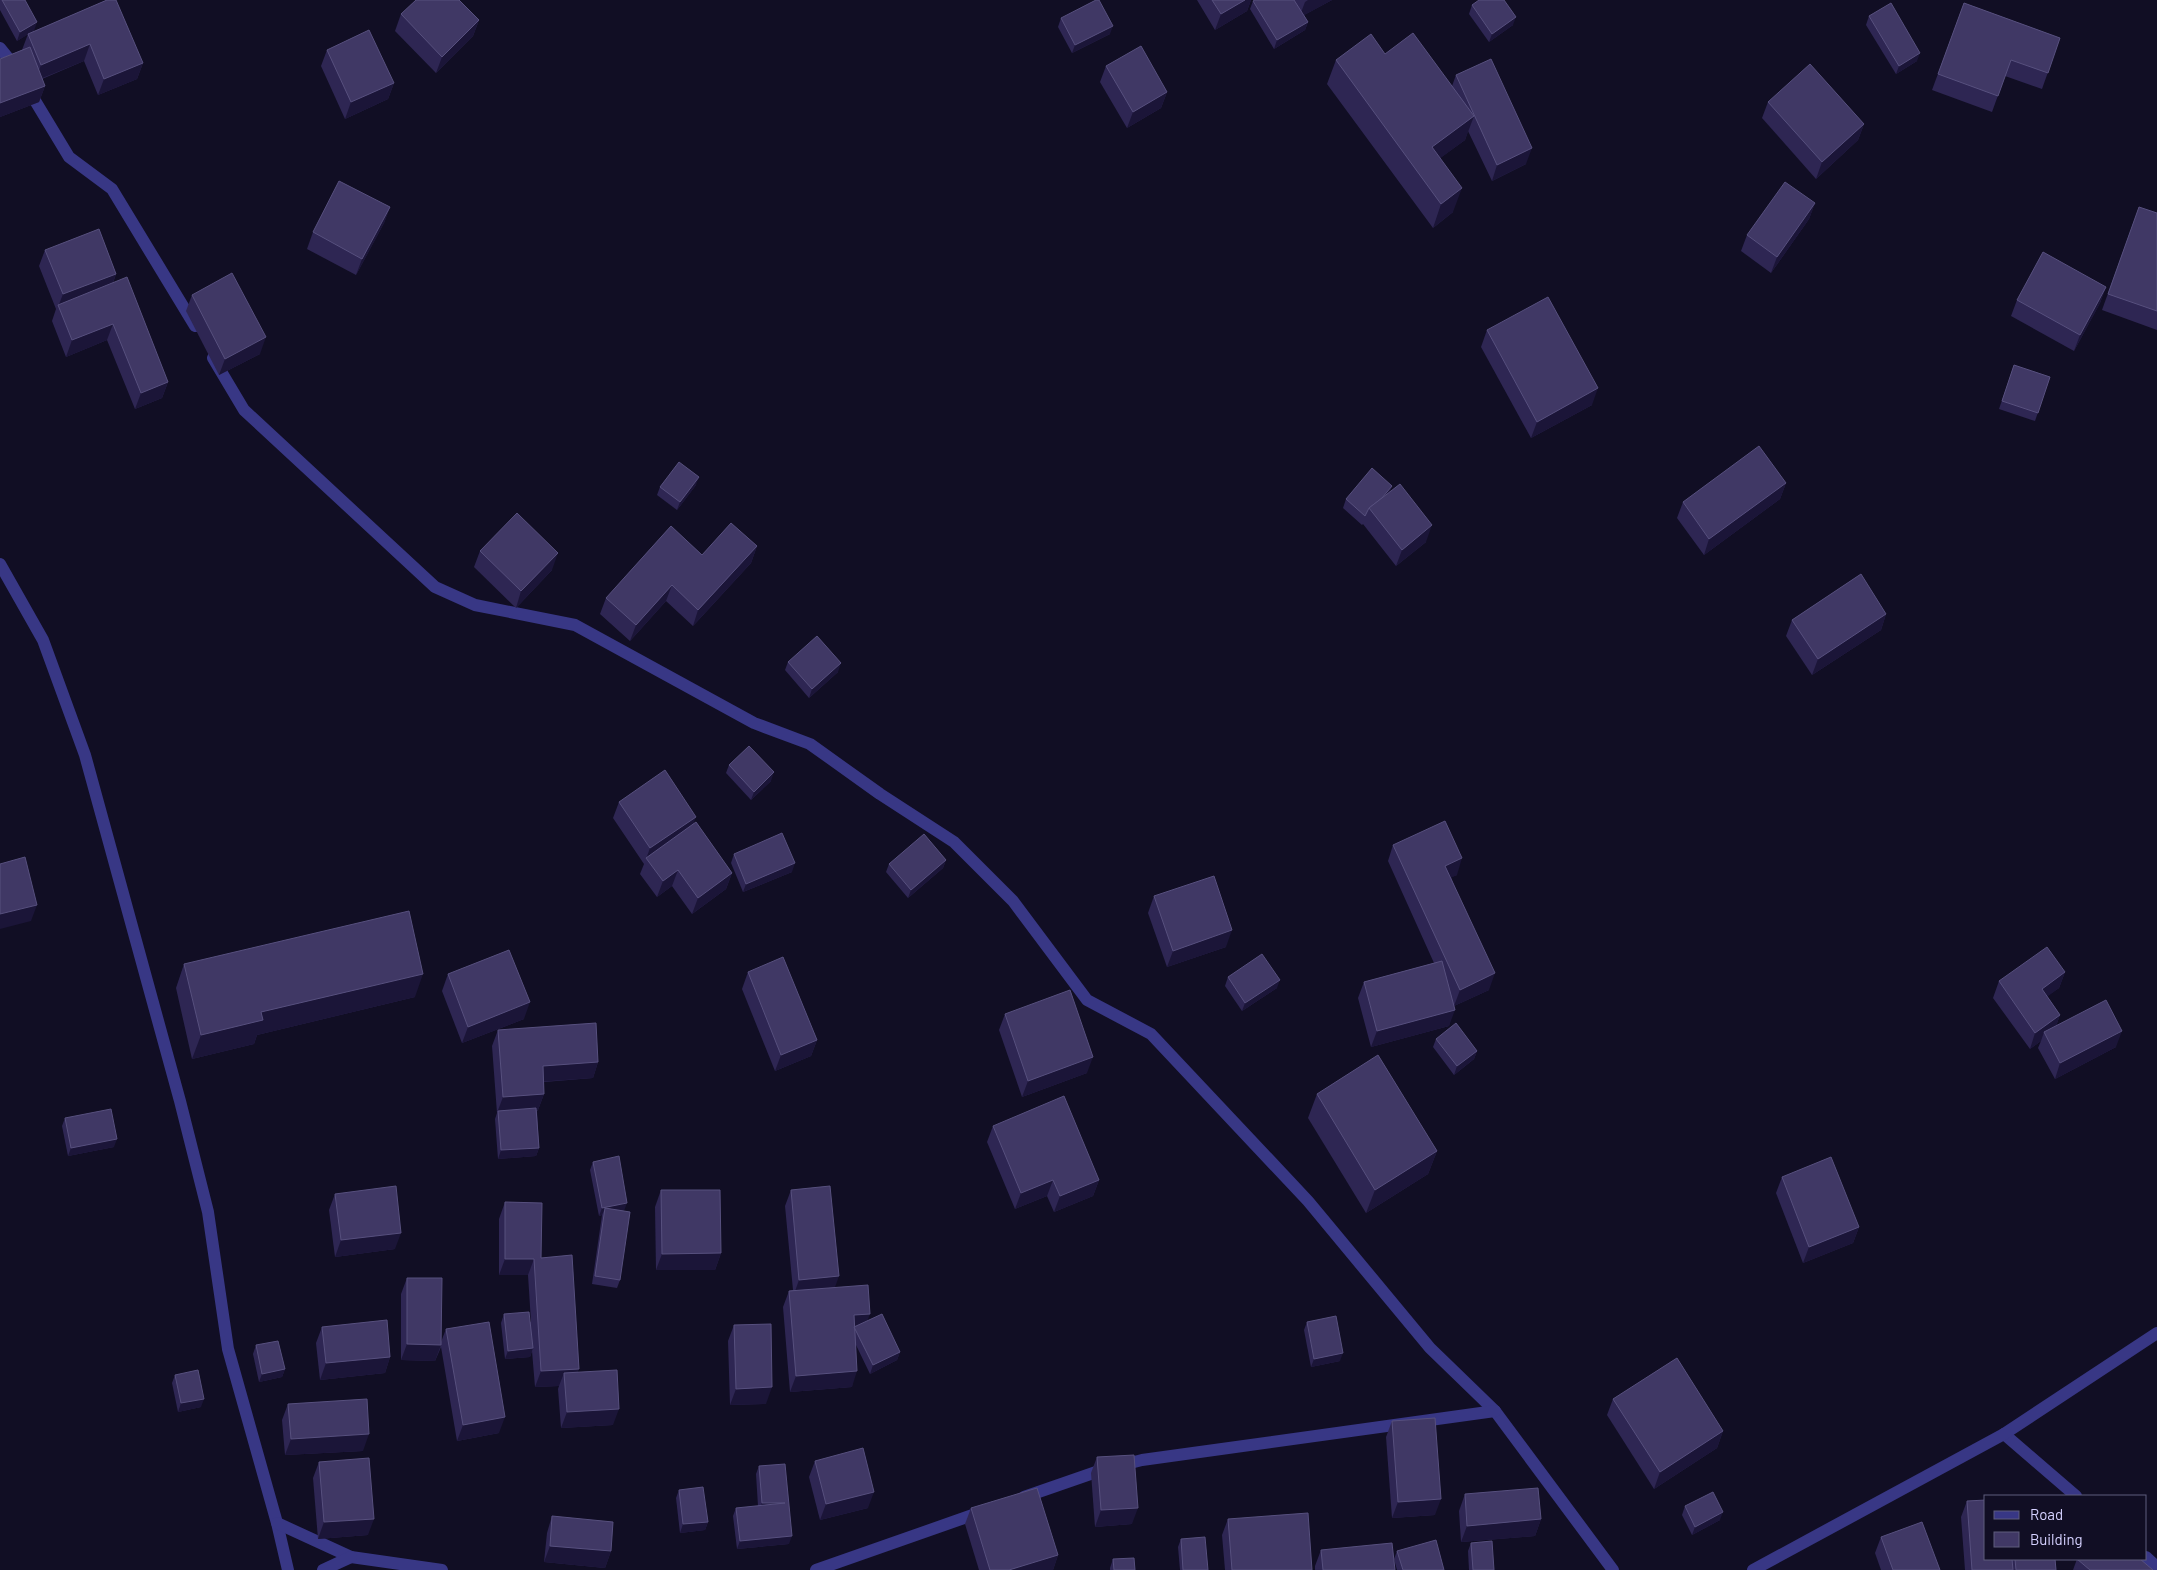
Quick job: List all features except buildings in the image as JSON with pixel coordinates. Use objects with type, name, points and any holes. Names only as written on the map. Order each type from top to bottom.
[{"type":"street","points":[[0,48],[13,63],[69,157],[112,190],[244,410],[435,588],[475,604],[575,625],[754,723],[810,744],[880,794],[954,842],[1013,901],[1087,1000],[1151,1034],[1308,1201],[1430,1348],[1494,1411],[1613,1570]]},
{"type":"street","points":[[0,564],[43,640],[85,755],[180,1100],[208,1212],[228,1349],[277,1523],[288,1570]]},
{"type":"street","points":[[1753,1570],[2004,1434],[2157,1333]]},
{"type":"street","points":[[816,1570],[1099,1471],[1142,1460],[1494,1411]]},
{"type":"street","points":[[2004,1434],[2075,1495]]},
{"type":"street","points":[[277,1523],[351,1557],[442,1570]]},
{"type":"street","points":[[323,1570],[351,1557]]},
{"type":"street","points":[[2147,1558],[2157,1567]]}]
